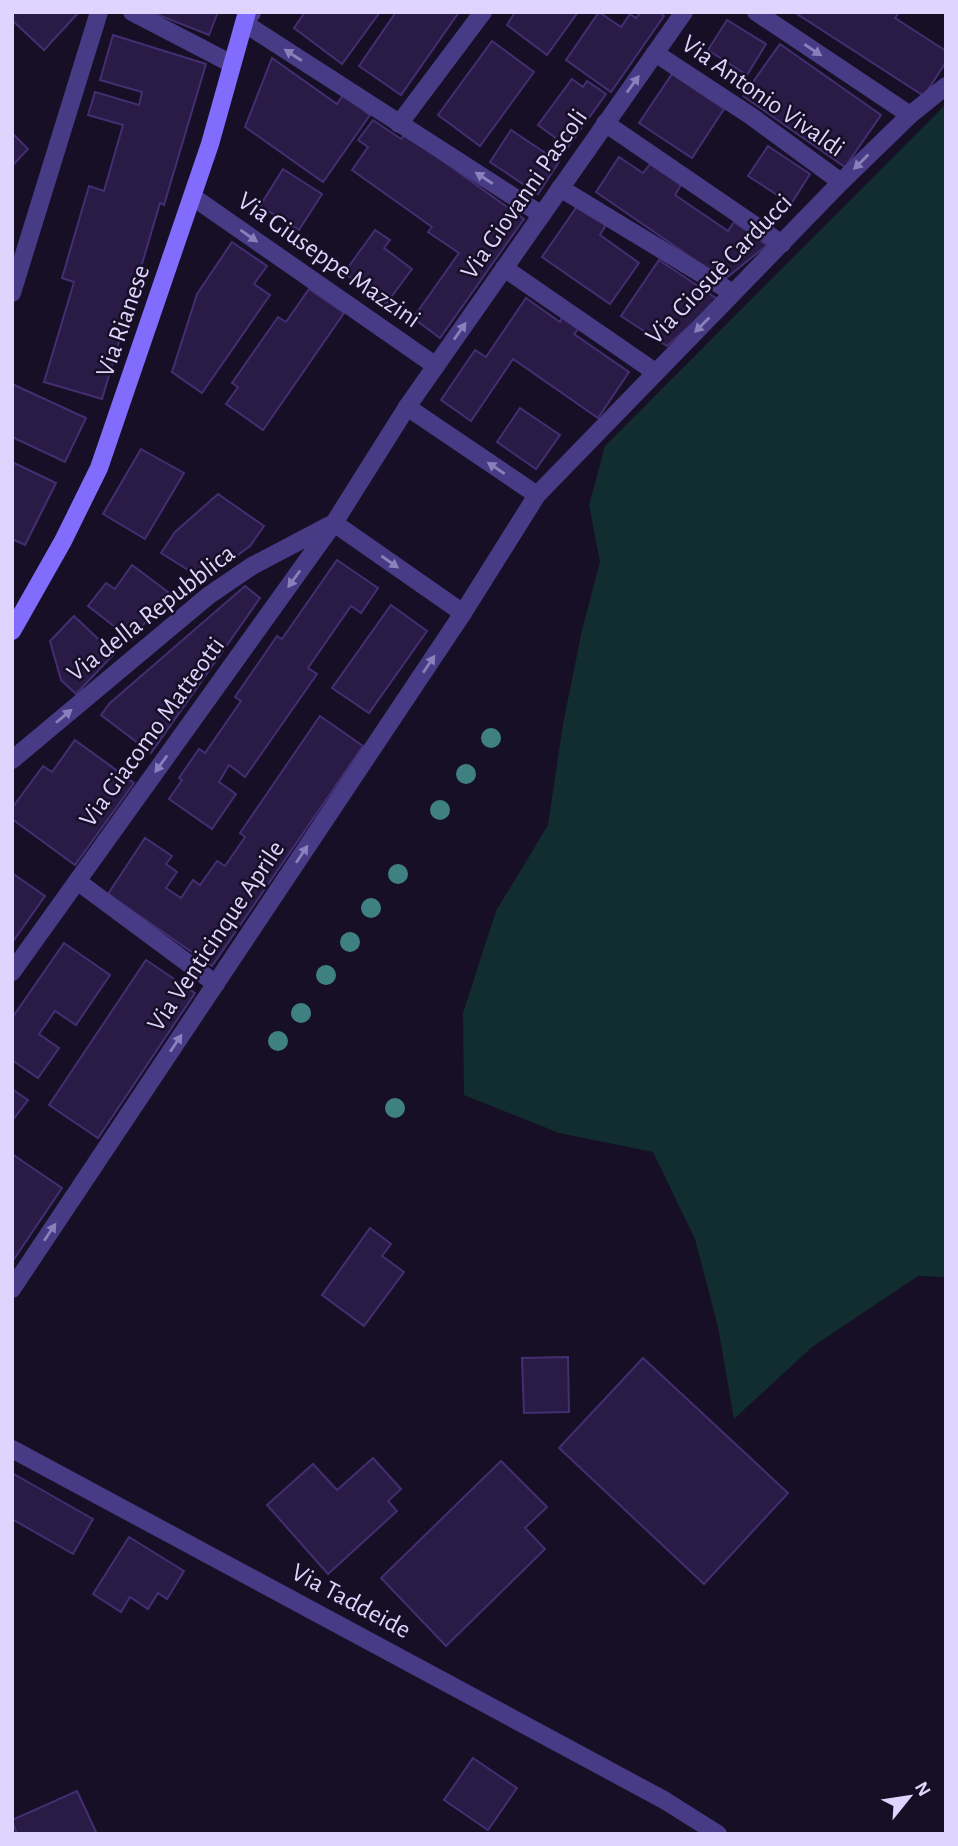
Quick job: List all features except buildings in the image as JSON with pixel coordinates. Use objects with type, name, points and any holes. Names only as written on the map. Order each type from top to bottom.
[{"type":"main road","name":"Via Rianese","points":[[12,631],[89,493],[193,197],[248,16]]},
{"type":"street","points":[[12,293],[99,12]]},
{"type":"street","points":[[132,12],[232,64]]},
{"type":"street","points":[[398,124],[483,12]]},
{"type":"street","name":"Via Giovanni Pascoli","points":[[407,407],[684,12]]},
{"type":"street","points":[[756,12],[910,115]]},
{"type":"street","points":[[248,16],[398,124],[542,215]]},
{"type":"street","name":"Via Antonio Vivaldi","points":[[655,54],[751,116],[841,182]]},
{"type":"street","name":"Via Giosuè Carducci","points":[[463,613],[537,495],[841,182],[910,115],[946,86]]},
{"type":"street","points":[[605,123],[782,244]]},
{"type":"street","points":[[561,188],[733,293]]},
{"type":"street","name":"Via Giuseppe Mazzini","points":[[193,197],[436,366]]},
{"type":"street","points":[[505,268],[655,372]]},
{"type":"street","points":[[407,407],[537,495]]},
{"type":"street","name":"Via Giacomo Matteotti","points":[[12,972],[334,523],[407,407]]},
{"type":"street","points":[[334,523],[463,613]]},
{"type":"street","name":"Via della Repubblica","points":[[12,760],[208,596],[251,566],[334,523]]},
{"type":"street","name":"Via Venticinque Aprile","points":[[12,1289],[463,613]]},
{"type":"street","points":[[77,881],[216,984]]},
{"type":"street","name":"Via Taddeide","points":[[12,1449],[664,1800],[718,1834]]},
{"type":"green space","points":[[946,104],[946,1277],[918,1276],[812,1347],[734,1419],[718,1327],[695,1239],[653,1152],[559,1133],[464,1095],[463,1013],[496,911],[548,825],[563,724],[582,630],[600,562],[589,505],[605,446]]}]
